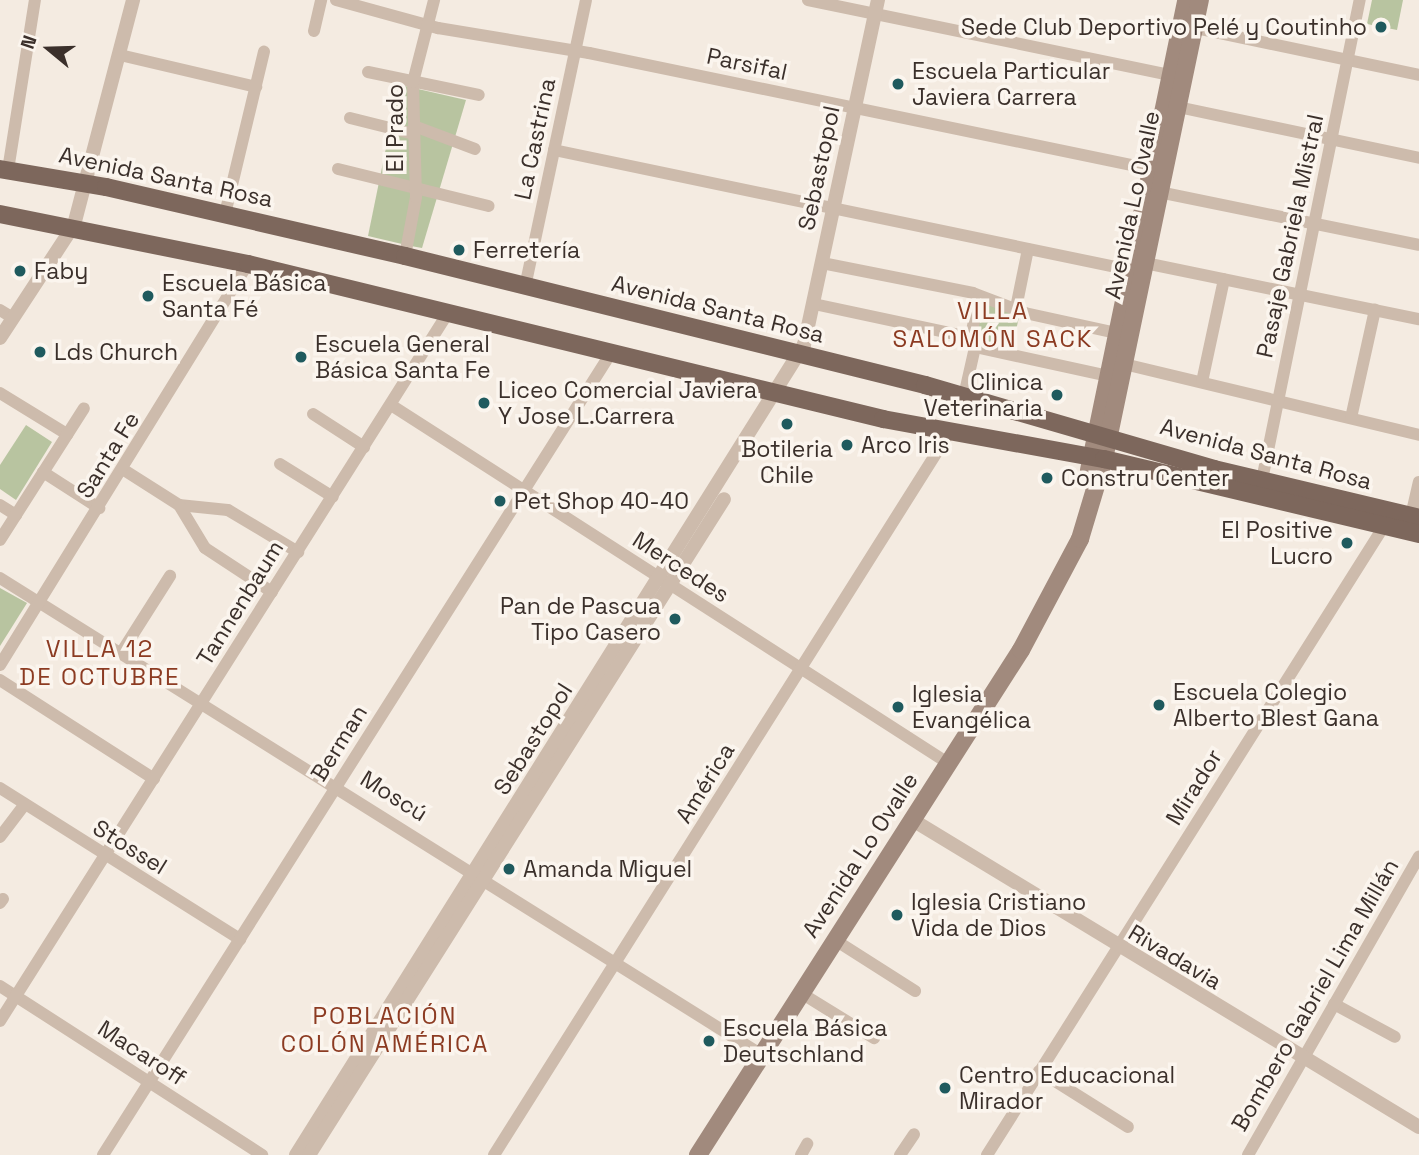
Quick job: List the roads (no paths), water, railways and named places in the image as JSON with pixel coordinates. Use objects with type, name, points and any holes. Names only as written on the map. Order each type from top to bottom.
[{"type":"main road","name":"Avenida Lo Ovalle","points":[[1154,191],[1151,169],[1186,0]]},
{"type":"main road","name":"Avenida Lo Ovalle","points":[[1102,437],[1124,364],[1138,266],[1154,191],[1178,107],[1200,0]]},
{"type":"main road","name":"Avenida Santa Rosa","points":[[4,170],[88,183],[225,214],[803,352],[1262,481],[1415,517]]},
{"type":"main road","name":"Avenida Santa Rosa","points":[[0,214],[74,225],[248,264],[782,396],[949,433],[1098,458],[1419,534]]},
{"type":"main road","name":"Avenida Lo Ovalle","points":[[698,1155],[948,763],[1060,579],[1098,458],[1108,376],[1117,333],[1138,266]]},
{"type":"street","points":[[4,170],[35,0]]},
{"type":"street","points":[[0,338],[7,314],[74,225],[88,183],[133,0]]},
{"type":"street","points":[[314,31],[321,0]]},
{"type":"street","name":"Parsifal","points":[[336,0],[428,26],[575,55],[589,53],[1151,169]]},
{"type":"street","name":"El Prado","points":[[405,256],[417,189],[413,82],[434,0]]},
{"type":"street","name":"La Castrina","points":[[525,287],[586,0]]},
{"type":"street","points":[[808,0],[876,7],[1170,75]]},
{"type":"street","name":"Pasaje Gabriela Mistral","points":[[1262,481],[1360,0]]},
{"type":"street","name":"Sebastopol","points":[[309,1155],[782,396],[803,352],[876,7]]},
{"type":"street","points":[[1195,28],[1419,75]]},
{"type":"street","points":[[225,214],[264,52]]},
{"type":"street","points":[[120,55],[256,87]]},
{"type":"street","points":[[368,72],[479,95]]},
{"type":"street","points":[[1178,107],[1419,158]]},
{"type":"street","points":[[350,118],[414,130],[475,149]]},
{"type":"street","points":[[554,150],[1028,249],[1224,279],[1419,319]]},
{"type":"street","points":[[338,169],[489,205]]},
{"type":"street","points":[[1154,191],[1419,246]]},
{"type":"street","points":[[1016,308],[1028,249]]},
{"type":"street","name":"Santa Fe","points":[[0,665],[124,470],[248,264]]},
{"type":"street","points":[[822,264],[979,296],[1117,333]]},
{"type":"street","points":[[1202,382],[1224,279]]},
{"type":"street","points":[[964,396],[979,296]]},
{"type":"street","points":[[814,304],[1108,376]]},
{"type":"street","points":[[1351,418],[1375,310]]},
{"type":"street","name":"Tannenbaum","points":[[0,1021],[448,313]]},
{"type":"street","name":"Berman","points":[[103,1155],[611,352]]},
{"type":"street","points":[[1124,364],[1419,435]]},
{"type":"street","points":[[0,393],[67,435]]},
{"type":"street","name":"Mercedes","points":[[391,405],[948,763]]},
{"type":"street","points":[[0,540],[84,408]]},
{"type":"street","points":[[313,414],[364,447]]},
{"type":"street","name":"América","points":[[494,1155],[949,433]]},
{"type":"street","points":[[280,464],[332,497]]},
{"type":"street","points":[[124,470],[178,505],[205,548],[272,592]]},
{"type":"street","points":[[43,472],[99,508]]},
{"type":"street","points":[[1415,517],[1419,482]]},
{"type":"street","points":[[0,505],[16,515]]},
{"type":"street","points":[[178,505],[228,510],[298,552]]},
{"type":"street","name":"Mirador","points":[[986,1155],[1384,526]]},
{"type":"street","points":[[123,650],[170,576]]},
{"type":"street","name":"Moscú","points":[[0,578],[123,650],[762,1055]]},
{"type":"street","points":[[0,680],[154,779]]},
{"type":"street","name":"Stossel","points":[[0,788],[104,857],[240,939]]},
{"type":"street","points":[[0,837],[25,804]]},
{"type":"street","name":"Rivadavia","points":[[911,820],[1117,949],[1419,1126]]},
{"type":"street","name":"Bombero Gabriel Lima Millán","points":[[1248,1155],[1419,856]]},
{"type":"street","name":"Sebastopol","points":[[296,1155],[481,876]]},
{"type":"street","points":[[835,940],[915,991]]},
{"type":"street","name":"Macaroff","points":[[0,986],[262,1155]]},
{"type":"street","points":[[801,993],[874,1038]]},
{"type":"street","points":[[1334,1004],[1395,1037]]},
{"type":"street","points":[[1039,1071],[1128,1127]]},
{"type":"street","points":[[901,1155],[914,1134]]},
{"type":"place","name":"Sede Club Deportivo Pelé y Coutinho","points":[[1381,27]]},
{"type":"place","name":"Escuela Particular Javiera Carrera","points":[[898,84]]},
{"type":"place","name":"Ferretería","points":[[459,250]]},
{"type":"place","name":"Faby","points":[[20,271]]},
{"type":"place","name":"Escuela Básica Santa Fé","points":[[148,296]]},
{"type":"place","name":"Lds Church","points":[[40,352]]},
{"type":"place","name":"Escuela General Básica Santa Fe","points":[[301,357]]},
{"type":"place","name":"Clinica Veterinaria","points":[[1057,395]]},
{"type":"place","name":"Liceo Comercial Javiera Y Jose L.Carrera","points":[[484,403]]},
{"type":"place","name":"Botileria Chile","points":[[787,424]]},
{"type":"place","name":"Arco Iris","points":[[847,445]]},
{"type":"place","name":"Constru Center","points":[[1047,478]]},
{"type":"place","name":"Pet Shop 40-40","points":[[500,501]]},
{"type":"place","name":"El Positive Lucro","points":[[1347,543]]},
{"type":"place","name":"Pan de Pascua Tipo Casero","points":[[675,619]]},
{"type":"place","name":"Escuela Colegio Alberto Blest Gana","points":[[1159,705]]},
{"type":"place","name":"Iglesia Evangélica","points":[[898,707]]},
{"type":"place","name":"Amanda Miguel","points":[[509,869]]},
{"type":"place","name":"Iglesia Cristiano Vida de Dios","points":[[897,915]]},
{"type":"place","name":"Escuela Básica Deutschland","points":[[709,1041]]},
{"type":"place","name":"Centro Educacional Mirador","points":[[945,1088]]},
{"type":"district","name":"VILLA SALOMÓN SACK","points":[[993,325]]},
{"type":"district","name":"VILLA 12 DE OCTUBRE","points":[[100,663]]},
{"type":"district","name":"POBLACIÓN COLÓN AMÉRICA","points":[[385,1030]]}]
